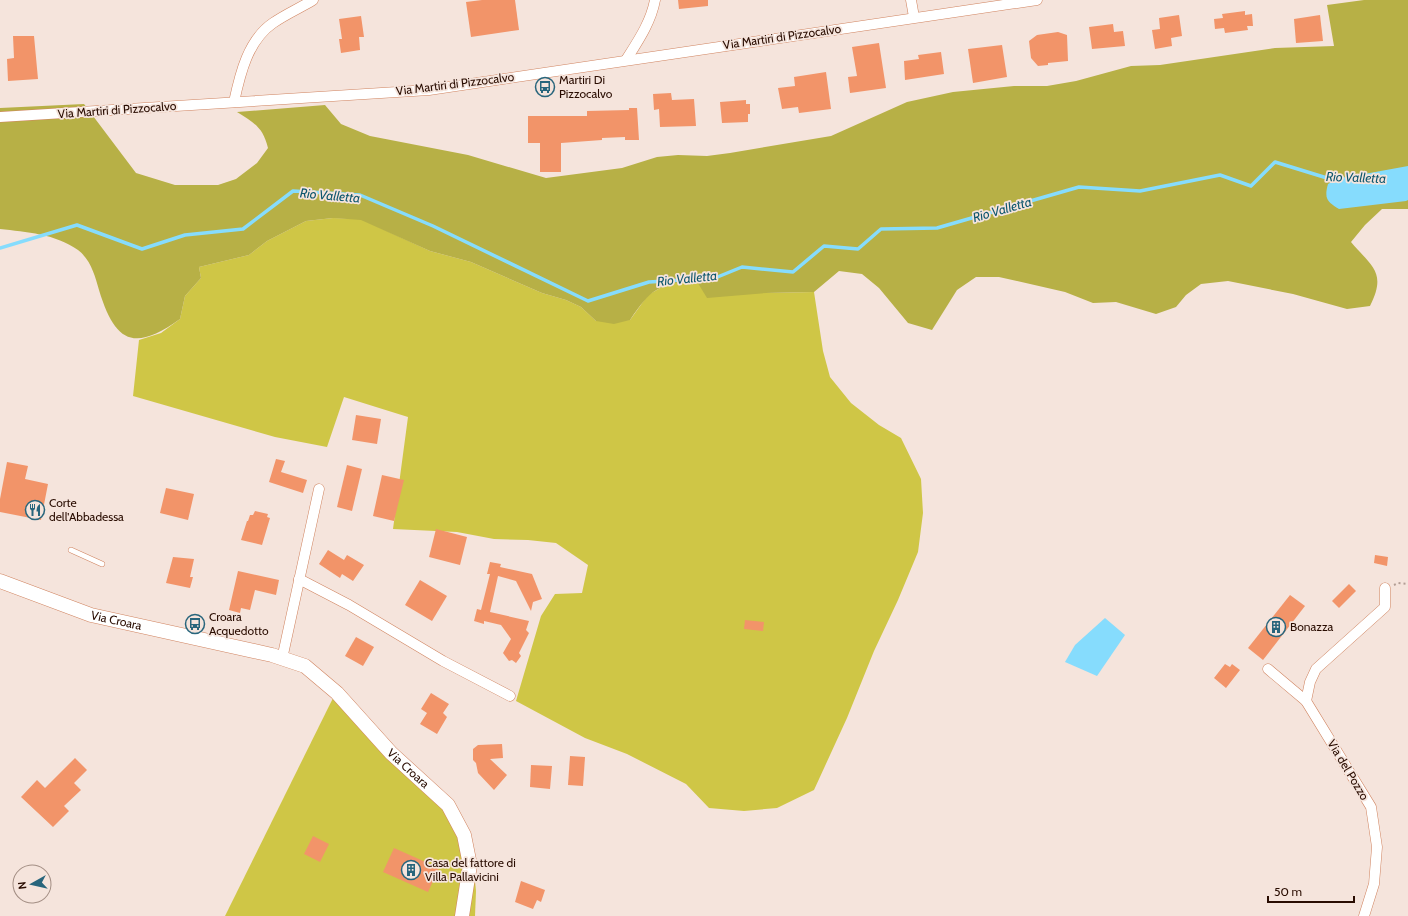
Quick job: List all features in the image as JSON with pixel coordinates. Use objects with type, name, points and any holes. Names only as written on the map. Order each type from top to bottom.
[{"type":"street","points":[[234,102],[239,77],[252,45],[272,24],[314,0]]},
{"type":"street","points":[[626,60],[645,29],[653,11],[655,0]]},
{"type":"street","points":[[911,0],[914,17]]},
{"type":"street","name":"Via Martiri di Pizzocalvo","points":[[0,117],[429,90],[1036,0]]},
{"type":"street","points":[[282,659],[319,489]]},
{"type":"street","points":[[299,579],[349,605],[443,661],[510,696]]},
{"type":"street","name":"Via Croara","points":[[0,581],[90,615],[282,659],[305,666],[337,693],[391,754],[448,805],[464,835],[470,865],[462,916]]},
{"type":"street","points":[[1306,700],[1310,682],[1316,669],[1386,607],[1385,588]]},
{"type":"street","name":"Via del Pozzo","points":[[1268,669],[1306,700],[1371,807],[1377,847],[1374,884],[1364,916]]},
{"type":"lane","points":[[71,550],[102,564]]},
{"type":"path","points":[[1385,588],[1398,583],[1408,584]]},
{"type":"shaded area","points":[[1364,0],[1408,0],[1408,209],[1382,209],[1365,225],[1351,242],[1371,264],[1377,277],[1375,295],[1370,306],[1347,309],[1293,294],[1228,281],[1201,284],[1186,295],[1176,307],[1156,314],[1116,302],[1093,303],[1065,292],[999,277],[976,277],[957,290],[932,330],[908,323],[879,288],[862,274],[839,271],[814,292],[766,293],[707,298],[696,280],[672,284],[664,286],[650,295],[630,320],[614,324],[596,321],[581,307],[566,300],[542,293],[471,262],[430,251],[361,220],[333,218],[306,221],[267,241],[249,255],[199,267],[201,278],[185,296],[180,319],[150,336],[138,338],[128,337],[112,322],[105,308],[92,268],[86,258],[78,250],[60,240],[51,237],[0,229],[0,108],[84,104],[136,173],[175,185],[218,185],[236,179],[257,163],[268,148],[266,141],[257,126],[237,112],[325,105],[341,124],[370,136],[468,155],[546,178],[622,168],[657,157],[678,155],[707,156],[831,136],[907,102],[953,92],[1014,86],[1047,86],[1076,81],[1131,66],[1160,65],[1275,48],[1334,46],[1327,5]]},
{"type":"shaded area","points":[[333,218],[361,219],[430,251],[471,262],[542,293],[566,300],[581,307],[596,321],[630,320],[648,295],[669,283],[696,280],[766,293],[814,292],[823,351],[830,377],[851,403],[879,425],[901,438],[921,479],[923,513],[918,552],[898,600],[874,651],[847,718],[814,790],[777,808],[744,811],[709,808],[686,784],[627,754],[585,738],[516,701],[541,616],[555,594],[582,593],[588,565],[556,543],[494,539],[457,532],[393,529],[408,417],[344,397],[327,447],[275,437],[133,396],[139,340],[161,333],[180,319],[185,296],[201,278],[199,267],[249,255],[267,241],[306,221]]},
{"type":"shaded area","points":[[336,692],[445,810],[474,871],[476,891],[475,916],[225,916]]},
{"type":"water","points":[[1408,166],[1408,200],[1406,201],[1339,209],[1329,202],[1326,193],[1328,184],[1337,179]]},
{"type":"water","points":[[1105,618],[1125,635],[1097,676],[1065,662],[1075,645]]},
{"type":"building","points":[[482,0],[515,0],[519,30],[471,37],[466,2]]},
{"type":"building","points":[[678,0],[708,0],[708,6],[679,9]]},
{"type":"building","points":[[1245,11],[1245,15],[1252,14],[1253,26],[1247,26],[1248,30],[1225,33],[1224,28],[1215,29],[1214,19],[1223,18],[1222,14]]},
{"type":"building","points":[[1179,15],[1182,36],[1171,38],[1172,46],[1155,49],[1152,30],[1160,29],[1159,18]]},
{"type":"building","points":[[1320,15],[1323,41],[1296,43],[1294,19]]},
{"type":"building","points":[[361,16],[364,37],[359,37],[360,50],[341,53],[339,39],[342,39],[339,19]]},
{"type":"building","points":[[1113,24],[1114,32],[1123,31],[1125,46],[1092,49],[1089,27]]},
{"type":"building","points":[[1058,32],[1067,35],[1068,61],[1048,63],[1048,65],[1038,66],[1031,58],[1029,41],[1037,35]]},
{"type":"building","points":[[13,36],[34,36],[38,79],[8,81],[7,59],[14,58]]},
{"type":"building","points":[[879,43],[886,88],[850,93],[848,77],[857,76],[852,47]]},
{"type":"building","points":[[1002,45],[1007,77],[973,83],[968,49]]},
{"type":"building","points":[[941,52],[944,74],[905,80],[904,61],[919,59],[918,55]]},
{"type":"building","points":[[826,72],[831,109],[799,113],[798,107],[782,109],[778,88],[795,86],[794,77]]},
{"type":"building","points":[[671,93],[672,100],[694,99],[696,126],[660,127],[659,109],[654,110],[653,94]]},
{"type":"building","points":[[746,100],[746,104],[750,104],[748,122],[722,123],[720,102]]},
{"type":"building","points":[[629,108],[637,108],[639,140],[625,140],[625,137],[561,143],[561,172],[540,172],[540,143],[528,143],[528,116],[587,116],[587,111],[629,110]]},
{"type":"building","points":[[356,415],[381,419],[377,444],[352,440]]},
{"type":"building","points":[[276,459],[285,461],[281,472],[307,480],[303,493],[269,482]]},
{"type":"building","points":[[7,462],[28,466],[25,479],[48,484],[41,520],[0,512],[0,499]]},
{"type":"building","points":[[347,465],[362,469],[352,511],[337,507]]},
{"type":"building","points":[[382,475],[404,480],[394,521],[373,516]]},
{"type":"building","points":[[166,488],[194,494],[188,520],[160,513]]},
{"type":"building","points":[[255,511],[268,514],[267,517],[270,518],[262,545],[241,540],[247,521],[250,515],[253,515]]},
{"type":"building","points":[[436,529],[467,537],[460,565],[429,557]]},
{"type":"building","points":[[328,550],[344,560],[347,555],[364,565],[353,581],[342,574],[340,578],[319,564]]},
{"type":"building","points":[[1375,555],[1388,557],[1387,566],[1374,563]]},
{"type":"building","points":[[173,557],[194,559],[190,577],[193,577],[190,588],[166,583]]},
{"type":"building","points":[[490,562],[501,564],[500,567],[532,574],[542,599],[533,602],[531,611],[516,581],[498,576],[490,612],[529,621],[526,630],[529,633],[519,653],[521,656],[516,663],[512,660],[509,661],[503,653],[511,639],[501,625],[484,621],[484,624],[474,621],[477,609],[481,610],[490,574],[487,574]]},
{"type":"building","points":[[238,571],[279,580],[276,595],[255,590],[250,610],[241,608],[240,613],[229,610]]},
{"type":"building","points":[[420,580],[447,596],[432,621],[405,605]]},
{"type":"building","points":[[1349,584],[1356,591],[1339,608],[1332,601]]},
{"type":"building","name":"Bonazza","points":[[1290,595],[1305,606],[1263,660],[1248,648]]},
{"type":"building","points":[[745,620],[764,622],[763,631],[744,629]]},
{"type":"building","points":[[356,637],[374,647],[363,666],[345,656]]},
{"type":"building","points":[[1225,664],[1230,667],[1232,664],[1240,670],[1226,688],[1214,678]]},
{"type":"building","points":[[431,693],[449,704],[443,713],[447,717],[437,734],[420,724],[427,713],[421,709]]},
{"type":"building","points":[[502,744],[503,758],[490,759],[507,775],[494,790],[478,773],[476,763],[473,760],[473,749],[478,745]]},
{"type":"building","points":[[570,756],[585,757],[583,786],[568,785]]},
{"type":"building","points":[[75,758],[87,770],[74,783],[81,790],[64,806],[69,811],[53,827],[21,797],[37,780],[45,788]]},
{"type":"building","points":[[531,765],[552,766],[550,789],[530,787]]},
{"type":"building","points":[[313,836],[329,844],[320,862],[304,854]]},
{"type":"building","name":"Casa del fattore di Villa Pallavicini","points":[[394,848],[439,868],[428,892],[383,872]]},
{"type":"building","points":[[521,881],[545,890],[541,902],[537,900],[533,909],[515,902]]},
{"type":"waterway","name":"Rio Valletta","points":[[0,248],[77,225],[142,249],[185,235],[243,229],[293,191],[360,195],[433,226],[588,301],[649,282],[715,278],[742,267],[793,272],[824,246],[858,249],[881,229],[937,228],[1079,187],[1140,191],[1220,175],[1251,186],[1275,162],[1327,178],[1343,178]]},
{"type":"place","name":"Martiri Di Pizzocalvo","points":[[545,87]]},
{"type":"place","name":"Corte dell'Abbadessa","points":[[35,510]]},
{"type":"place","name":"Croara Acquedotto","points":[[195,624]]},
{"type":"place","name":"Bonazza","points":[[1276,627]]},
{"type":"place","name":"Casa del fattore di Villa Pallavicini","points":[[411,870]]}]
